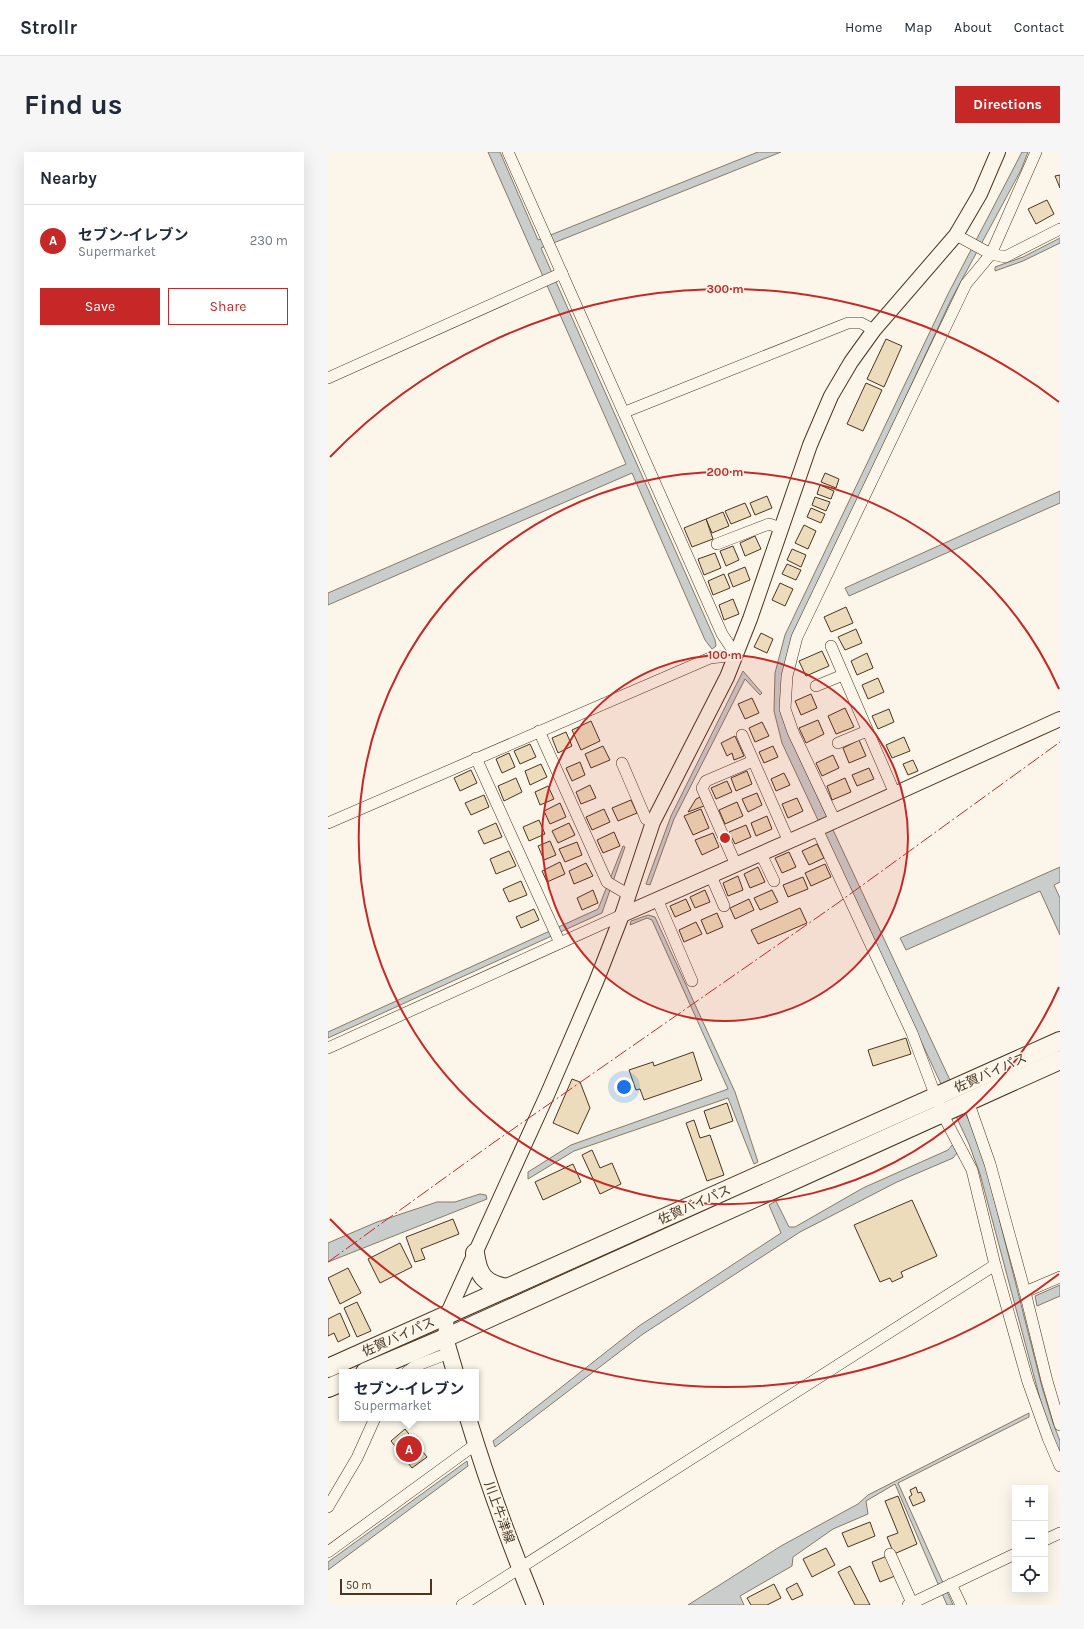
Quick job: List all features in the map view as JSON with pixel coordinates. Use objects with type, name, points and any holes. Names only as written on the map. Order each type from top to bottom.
[{"type":"highway","name":"佐賀バイパス","points":[[374,1369],[447,1345],[941,1104],[957,1087],[1060,1041]]},
{"type":"highway","name":"佐賀バイパス","points":[[328,1368],[507,1288],[941,1104],[966,1102],[1060,1060]]},
{"type":"highway","points":[[475,1253],[477,1265],[483,1278],[495,1286],[507,1288]]},
{"type":"highway","points":[[328,1388],[339,1383]]},
{"type":"main road","points":[[447,1345],[453,1369]]},
{"type":"main road","name":"川上牛津線","points":[[469,1421],[520,1569],[536,1605]]},
{"type":"street","points":[[508,152],[625,412],[722,634],[736,655]]},
{"type":"street","points":[[618,888],[727,676],[750,619],[780,528],[810,445],[831,396],[851,362],[874,330],[956,235],[980,194],[998,152]]},
{"type":"street","points":[[834,821],[793,732],[785,709],[787,676],[797,637],[966,284],[987,251],[1036,152]]},
{"type":"street","points":[[956,235],[987,251],[1005,257],[1060,229]]},
{"type":"street","points":[[328,378],[562,273]]},
{"type":"street","points":[[625,412],[848,322],[860,323],[874,330]]},
{"type":"street","points":[[717,544],[769,524],[780,528]]},
{"type":"street","points":[[831,646],[895,794]]},
{"type":"street","points":[[328,823],[710,658],[736,655]]},
{"type":"street","points":[[816,686],[843,675]]},
{"type":"street","points":[[328,1048],[1060,719]]},
{"type":"street","points":[[411,1369],[447,1345],[447,1315],[548,1093],[596,982],[622,915],[618,888],[539,731]]},
{"type":"street","points":[[838,743],[867,731]]},
{"type":"street","points":[[742,735],[789,842]]},
{"type":"street","points":[[476,758],[560,943]]},
{"type":"street","points":[[736,865],[702,788],[706,781],[753,761]]},
{"type":"street","points":[[622,763],[646,819],[653,822]]},
{"type":"street","points":[[817,829],[912,1033],[941,1104],[972,1170],[995,1265],[1028,1382],[1048,1438],[1060,1466]]},
{"type":"street","points":[[761,854],[774,881]]},
{"type":"street","points":[[711,876],[724,906]]},
{"type":"street","points":[[657,899],[692,980]]},
{"type":"street","points":[[966,1102],[990,1164],[1025,1292],[1046,1381],[1060,1424]]},
{"type":"street","points":[[462,1605],[995,1265]]},
{"type":"street","points":[[1025,1292],[1060,1277]]},
{"type":"street","points":[[328,1507],[357,1458],[374,1421]]},
{"type":"street","points":[[328,1552],[476,1444]]},
{"type":"street","points":[[1048,1539],[1060,1533]]},
{"type":"street","points":[[890,1554],[910,1604],[1012,1555]]},
{"type":"street","points":[[951,1584],[961,1605]]},
{"type":"shaded area","points":[[488,152],[500,152],[538,240],[758,152],[781,152],[541,248],[715,640],[716,646],[712,649],[705,640],[632,473],[328,605],[328,593],[626,464]]},
{"type":"shaded area","points":[[1022,152],[1028,152],[1021,170],[951,300],[793,638],[783,676],[791,740],[978,1140],[1042,1387],[1060,1441],[1060,1458],[1047,1425],[980,1174],[969,1144],[782,743],[774,711],[775,673],[785,635],[948,294]]},
{"type":"shaded area","points":[[1060,238],[1060,243],[1023,261],[995,271],[995,267],[1023,257]]},
{"type":"shaded area","points":[[1060,491],[1060,503],[849,596],[845,588]]},
{"type":"shaded area","points":[[743,671],[762,693],[760,695],[745,679],[674,819],[650,885],[646,884],[671,816]]},
{"type":"shaded area","points":[[623,846],[625,847],[602,913],[328,1038],[328,1032],[598,909]]},
{"type":"shaded area","points":[[1060,867],[1060,882],[1054,885],[1060,898],[1060,935],[1040,891],[906,950],[900,938]]},
{"type":"shaded area","points":[[648,915],[655,917],[735,1092],[758,1162],[754,1164],[728,1098],[574,1151],[528,1179],[528,1172],[571,1145],[728,1089],[652,920],[647,918],[630,925],[631,921]]},
{"type":"shaded area","points":[[953,1144],[957,1153],[953,1158],[897,1182],[800,1232],[643,1334],[495,1447],[493,1441],[639,1326],[781,1233],[769,1205],[776,1201],[789,1227],[795,1227],[863,1188],[948,1150]]},
{"type":"shaded area","points":[[480,1194],[486,1195],[487,1199],[328,1262],[328,1243],[377,1222],[437,1202],[455,1202]]},
{"type":"shaded area","points":[[1060,1285],[1060,1296],[1037,1306],[1035,1296]]},
{"type":"shaded area","points":[[1029,1413],[1029,1417],[898,1483],[953,1605],[947,1605],[895,1484],[866,1501],[868,1514],[833,1529],[793,1557],[792,1566],[740,1596],[744,1605],[688,1605],[781,1546],[858,1504],[868,1495]]},
{"type":"shaded area","points":[[467,1461],[468,1466],[328,1570],[328,1562]]},
{"type":"building","points":[[1060,175],[1060,188],[1055,176]]},
{"type":"building","points":[[1047,200],[1054,214],[1036,224],[1028,209]]},
{"type":"building","points":[[886,339],[902,346],[884,387],[867,379]]},
{"type":"building","points":[[866,383],[882,390],[863,431],[847,424]]},
{"type":"building","points":[[825,473],[839,479],[836,488],[821,482]]},
{"type":"building","points":[[820,485],[834,491],[831,499],[817,494]]},
{"type":"building","points":[[767,496],[772,508],[755,515],[750,503]]},
{"type":"building","points":[[815,497],[830,502],[826,511],[812,505]]},
{"type":"building","points":[[745,503],[751,516],[731,524],[725,511]]},
{"type":"building","points":[[811,508],[825,514],[821,523],[807,517]]},
{"type":"building","points":[[723,512],[729,526],[712,533],[706,519]]},
{"type":"building","points":[[706,519],[713,539],[692,547],[684,528]]},
{"type":"building","points":[[804,525],[816,531],[808,549],[795,543]]},
{"type":"building","points":[[755,536],[761,549],[745,556],[740,543]]},
{"type":"building","points":[[733,546],[739,560],[726,566],[720,551]]},
{"type":"building","points":[[792,549],[806,555],[801,567],[787,560]]},
{"type":"building","points":[[715,553],[721,568],[704,575],[698,559]]},
{"type":"building","points":[[787,564],[801,570],[796,580],[782,574]]},
{"type":"building","points":[[745,567],[750,580],[733,587],[728,574]]},
{"type":"building","points":[[724,574],[730,588],[713,595],[708,581]]},
{"type":"building","points":[[780,583],[793,589],[785,606],[772,600]]},
{"type":"building","points":[[733,599],[739,614],[724,620],[719,605]]},
{"type":"building","points":[[846,607],[853,623],[831,632],[824,617]]},
{"type":"building","points":[[856,629],[862,643],[845,650],[838,637]]},
{"type":"building","points":[[761,633],[773,639],[767,653],[754,647]]},
{"type":"building","points":[[822,651],[829,666],[806,676],[799,661]]},
{"type":"building","points":[[867,653],[873,668],[857,675],[851,661]]},
{"type":"building","points":[[878,678],[884,692],[868,699],[862,685]]},
{"type":"building","points":[[811,694],[817,708],[801,715],[795,701]]},
{"type":"building","points":[[752,698],[759,713],[745,719],[738,704]]},
{"type":"building","points":[[845,708],[854,727],[836,734],[828,716]]},
{"type":"building","points":[[889,709],[894,722],[878,729],[872,716]]},
{"type":"building","points":[[818,720],[824,734],[806,743],[799,728]]},
{"type":"building","points":[[591,721],[600,741],[581,750],[572,730]]},
{"type":"building","points":[[762,722],[769,736],[755,742],[749,728]]},
{"type":"building","points":[[566,732],[572,746],[558,753],[552,738]]},
{"type":"building","points":[[735,736],[744,756],[734,760],[732,753],[727,756],[721,743]]},
{"type":"building","points":[[904,737],[910,751],[892,758],[886,745]]},
{"type":"building","points":[[859,740],[866,756],[849,763],[843,748]]},
{"type":"building","points":[[530,744],[536,757],[520,764],[514,751]]},
{"type":"building","points":[[603,746],[610,760],[591,768],[585,754]]},
{"type":"building","points":[[773,746],[778,757],[764,763],[759,752]]},
{"type":"building","points":[[509,753],[515,767],[502,773],[496,759]]},
{"type":"building","points":[[833,755],[839,768],[822,776],[816,763]]},
{"type":"building","points":[[913,760],[918,771],[908,775],[903,764]]},
{"type":"building","points":[[580,762],[585,775],[572,781],[566,768]]},
{"type":"building","points":[[541,764],[547,777],[530,785],[525,771]]},
{"type":"building","points":[[869,768],[874,779],[857,786],[852,775]]},
{"type":"building","points":[[471,770],[477,783],[460,791],[454,778]]},
{"type":"building","points":[[747,771],[752,784],[736,791],[731,778]]},
{"type":"building","points":[[784,773],[790,785],[776,791],[771,779]]},
{"type":"building","points":[[516,778],[522,792],[504,801],[498,786]]},
{"type":"building","points":[[845,778],[851,792],[832,800],[827,786]]},
{"type":"building","points":[[727,781],[732,792],[716,799],[711,788]]},
{"type":"building","points":[[590,785],[596,798],[581,804],[576,792]]},
{"type":"building","points":[[548,786],[554,799],[540,805],[535,792]]},
{"type":"building","points":[[757,793],[762,805],[748,812],[742,799]]},
{"type":"building","points":[[484,795],[489,807],[471,815],[465,803]]},
{"type":"building","points":[[700,797],[704,806],[688,812],[696,799]]},
{"type":"building","points":[[797,798],[803,811],[788,818],[782,804]]},
{"type":"building","points":[[631,800],[637,813],[618,821],[612,808]]},
{"type":"building","points":[[737,802],[743,816],[725,824],[719,810]]},
{"type":"building","points":[[560,803],[566,817],[550,824],[544,811]]},
{"type":"building","points":[[604,809],[610,822],[592,830],[586,817]]},
{"type":"building","points":[[701,809],[709,828],[693,835],[684,816]]},
{"type":"building","points":[[767,816],[772,829],[756,836],[751,823]]},
{"type":"building","points":[[539,820],[545,834],[529,841],[523,827]]},
{"type":"building","points":[[496,823],[502,837],[484,844],[478,831]]},
{"type":"building","points":[[569,823],[575,835],[558,843],[552,831]]},
{"type":"building","points":[[746,825],[751,837],[735,844],[729,832]]},
{"type":"building","points":[[614,832],[620,846],[603,853],[597,840]]},
{"type":"building","points":[[713,833],[719,847],[702,855],[695,840]]},
{"type":"building","points":[[550,841],[556,855],[544,860],[538,846]]},
{"type":"building","points":[[577,842],[582,855],[565,862],[559,849]]},
{"type":"building","points":[[817,844],[824,858],[809,865],[802,851]]},
{"type":"building","points":[[509,851],[516,866],[496,874],[490,859]]},
{"type":"building","points":[[789,852],[796,867],[782,873],[775,858]]},
{"type":"building","points":[[560,862],[565,874],[547,882],[542,871]]},
{"type":"building","points":[[586,863],[593,876],[574,884],[569,871]]},
{"type":"building","points":[[825,864],[831,877],[811,886],[805,873]]},
{"type":"building","points":[[758,867],[765,882],[750,888],[744,874]]},
{"type":"building","points":[[738,876],[743,890],[728,896],[723,883]]},
{"type":"building","points":[[803,877],[808,889],[788,897],[783,885]]},
{"type":"building","points":[[521,881],[527,895],[509,902],[503,889]]},
{"type":"building","points":[[593,890],[598,903],[582,910],[577,898]]},
{"type":"building","points":[[705,890],[710,902],[695,908],[690,897]]},
{"type":"building","points":[[772,890],[778,902],[760,910],[754,898]]},
{"type":"building","points":[[686,899],[691,910],[675,917],[670,906]]},
{"type":"building","points":[[749,899],[754,910],[735,919],[730,908]]},
{"type":"building","points":[[800,908],[807,923],[758,944],[751,930]]},
{"type":"building","points":[[534,909],[539,920],[521,928],[516,917]]},
{"type":"building","points":[[717,913],[723,927],[707,934],[701,920]]},
{"type":"building","points":[[696,922],[702,934],[684,942],[679,930]]},
{"type":"building","points":[[906,1038],[911,1054],[873,1066],[868,1050]]},
{"type":"building","points":[[693,1052],[702,1080],[644,1100],[640,1089],[636,1090],[629,1070],[653,1062],[654,1066]]},
{"type":"building","points":[[572,1079],[580,1082],[590,1108],[578,1134],[553,1123]]},
{"type":"building","points":[[727,1103],[733,1121],[710,1129],[704,1111]]},
{"type":"building","points":[[694,1120],[700,1138],[710,1135],[724,1175],[707,1181],[686,1123]]},
{"type":"building","points":[[592,1150],[600,1168],[612,1163],[621,1184],[600,1194],[582,1155]]},
{"type":"building","points":[[573,1164],[581,1182],[543,1200],[535,1182]]},
{"type":"building","points":[[912,1200],[937,1256],[901,1272],[903,1277],[892,1282],[890,1278],[880,1282],[854,1225]]},
{"type":"building","points":[[453,1219],[459,1234],[421,1249],[425,1259],[415,1262],[406,1237]]},
{"type":"building","points":[[400,1243],[412,1267],[380,1283],[368,1259]]},
{"type":"building","points":[[348,1268],[361,1293],[340,1304],[328,1278]]},
{"type":"building","points":[[357,1302],[371,1331],[357,1337],[344,1308]]},
{"type":"building","points":[[340,1313],[350,1336],[338,1342],[334,1333],[328,1336],[328,1319]]},
{"type":"building","points":[[405,1429],[427,1457],[412,1468],[391,1441]]},
{"type":"building","points":[[916,1487],[918,1493],[921,1492],[925,1501],[913,1506],[909,1497],[912,1495],[910,1490]]},
{"type":"building","points":[[898,1496],[917,1544],[894,1554],[887,1537],[898,1533],[885,1501]]},
{"type":"building","points":[[870,1522],[875,1536],[848,1547],[842,1533]]},
{"type":"building","points":[[826,1548],[835,1565],[812,1577],[803,1559]]},
{"type":"building","points":[[887,1556],[895,1576],[880,1582],[872,1562]]},
{"type":"building","points":[[850,1566],[870,1605],[855,1605],[838,1572]]},
{"type":"building","points":[[797,1583],[803,1595],[792,1600],[786,1589]]},
{"type":"building","points":[[774,1584],[781,1598],[767,1605],[751,1605],[747,1598]]},
{"type":"power","points":[[328,1262],[493,1143],[835,905],[1060,742]]},
{"type":"place","name":"セブン-イレブン","points":[[409,1449]]}]
